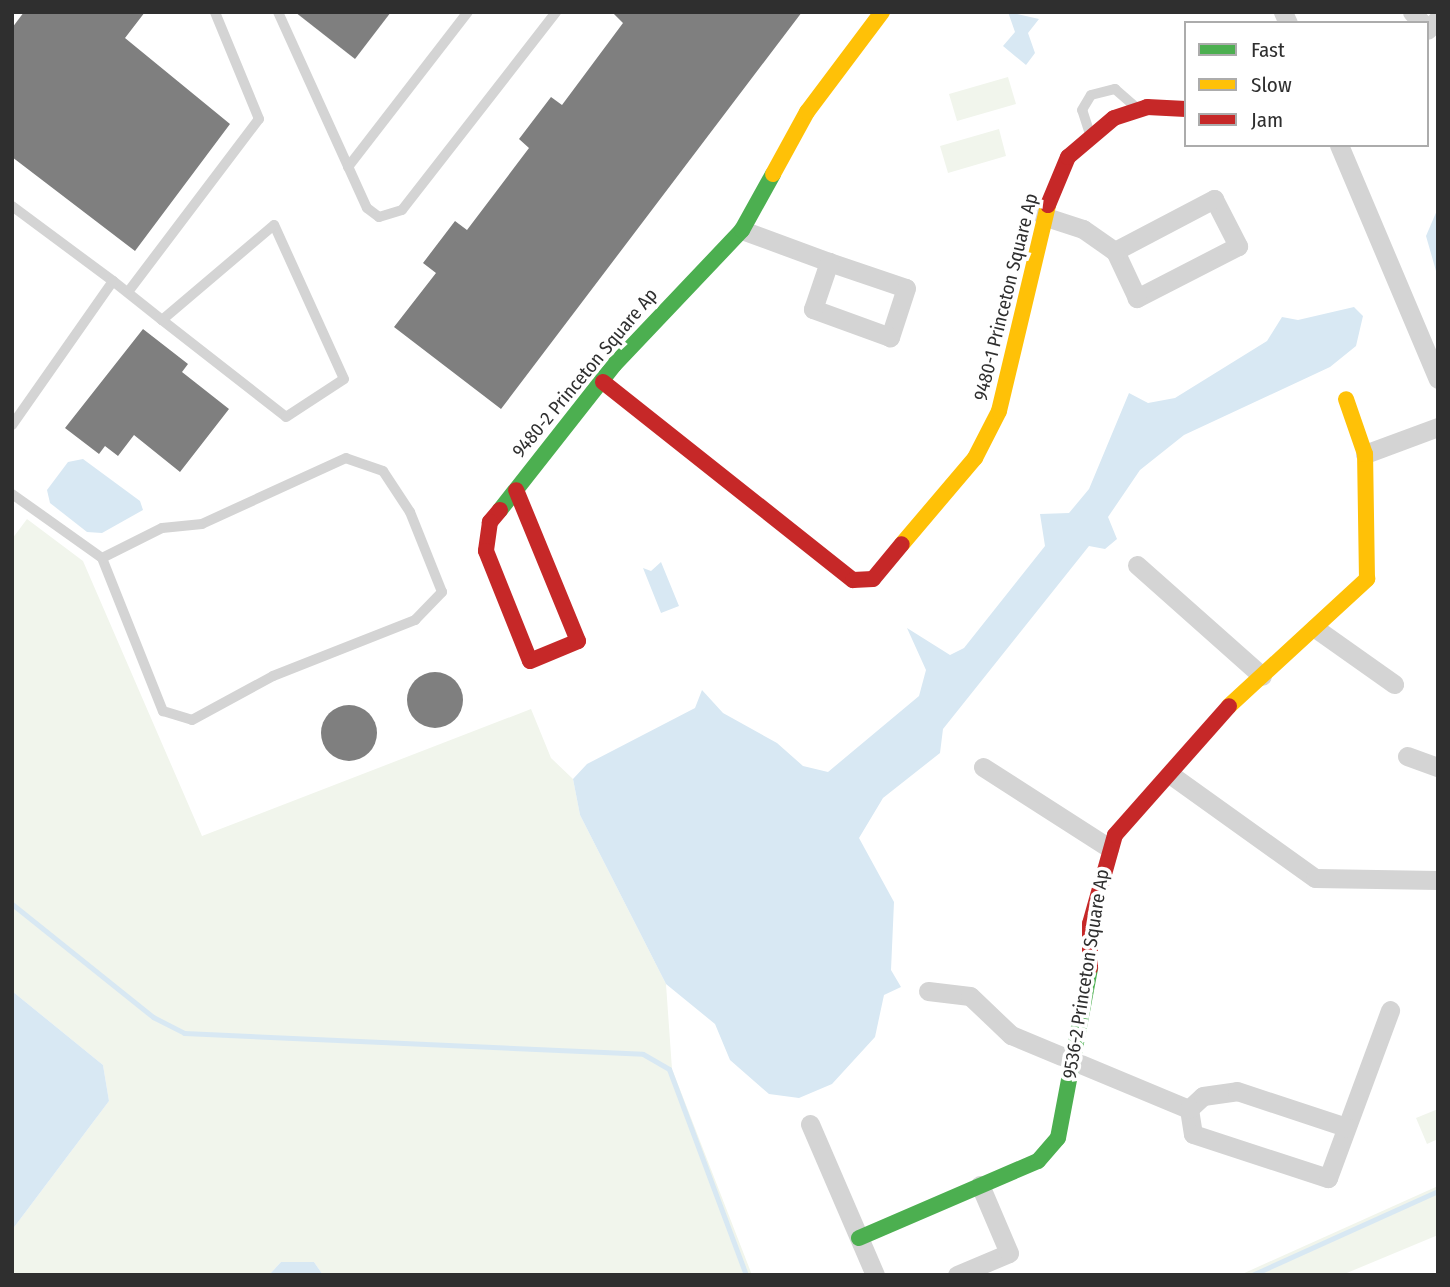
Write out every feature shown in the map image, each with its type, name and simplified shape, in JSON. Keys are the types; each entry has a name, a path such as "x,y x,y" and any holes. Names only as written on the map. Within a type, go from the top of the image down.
{"street":[{"name":"9480-2 Princeton Square Ap","path":"516,490 578,641 530,661 486,551 491,522 516,490 603,382 742,230 807,112 882,12"},
{"name":"9480-1 Princeton Square Ap","path":"603,382 853,580 873,579 975,458 999,411 1044,216 1068,157 1090,134 1138,110 1184,109"},
{"path":"1340,147 1438,379"},
{"path":"1044,216 1083,229 1115,251 1137,298 1238,246 1214,199 1115,251"},
{"path":"742,230 905,288 890,337 813,309 829,262"},
{"name":"9536-2 Princeton Square Ap","path":"859,1238 1046,1156 1058,1139 1090,975 1090,924 1108,848 1171,775 1208,726 1367,579 1365,454 1346,399"},
{"path":"1365,454 1438,427"},
{"path":"1137,565 1262,676"},
{"path":"1315,628 1394,684"},
{"path":"1407,756 1438,767"},
{"path":"983,767 1108,848"},
{"path":"1171,775 1315,878 1438,880"},
{"path":"928,991 970,996 996,1027 1075,1058 1189,1109"},
{"path":"1189,1109 1193,1134 1328,1178 1390,1010"},
{"path":"1189,1109 1203,1096 1237,1091 1346,1127"},
{"path":"810,1124 875,1275"},
{"path":"957,1275 1009,1253 980,1185"}],"lane":[{"path":"128,292 259,119 215,12"},
{"path":"278,12 367,208 379,216 402,210 556,12"},
{"path":"348,167 468,12"},
{"path":"1090,134 1082,110 1102,90 1126,94 1138,110"},
{"path":"12,206 128,292 162,320 286,417 344,379 274,225 162,320"},
{"path":"12,425 113,281"},
{"path":"12,494 102,558 163,711 192,720 273,676 415,620 442,592 410,512 383,471 346,458 202,524 162,527 102,558"}],"shaded area":[{"path":"1008,12 1039,19 1028,33 1035,53 1026,65 1003,46 1015,32"},
{"path":"1008,77 1016,104 957,121 949,94"},
{"path":"999,129 1006,156 948,173 940,146"},
{"path":"1438,208 1438,278 1426,236"},
{"path":"1354,307 1363,316 1356,346 1330,367 1184,435 1140,470 1108,517 1117,539 1105,549 1089,546 943,729 940,753 883,798 859,838 894,902 891,970 901,987 884,995 875,1037 832,1084 799,1098 769,1094 730,1060 715,1024 666,984 580,815 573,779 587,764 695,708 702,690 723,713 777,743 803,766 828,772 919,696 926,670 907,628 950,655 964,648 1045,546 1040,514 1069,513 1089,489 1129,393 1148,403 1175,398 1267,341 1282,317 1298,320"},
{"path":"83,459 140,501 143,510 102,533 87,532 50,503 47,490 68,462"},
{"path":"27,519 83,561 202,836 531,709 551,758 573,779 580,815 666,984 672,1069 752,1275 323,1275 314,1262 281,1262 269,1275 12,1275 12,1230 109,1101 103,1065 12,991 12,539"},
{"path":"661,562 679,606 661,613 643,568 651,571"},
{"path":"12,991 103,1065 109,1101 12,1230"},
{"path":"1438,1109 1438,1139 1427,1144 1416,1118"},
{"path":"1438,1186 1438,1235 1342,1275 1240,1275"},
{"path":"281,1262 314,1262 323,1275 269,1275"}],"building":[{"path":"24,12 145,12 125,38 230,124 135,251 12,157 12,28"},
{"path":"295,12 391,12 355,59"},
{"path":"612,12 802,12 501,409 394,327 436,273 423,263 455,221 467,230 529,148 519,139 551,97 562,105 623,23"},
{"path":"143,329 188,364 182,372 229,409 180,472 134,435 118,456 105,446 99,454 65,428"},
{"path":"435,672 446,674 455,680 461,689 461,711 455,720 446,726 435,728 424,726 415,720 409,711 407,700 409,689 415,680 424,674"},
{"path":"343,705 355,705 365,709 373,717 377,733 373,749 365,757 355,761 343,761 333,757 325,749 321,739 321,727 325,717 333,709"}],"waterway":[{"path":"12,904 153,1017 184,1033 643,1054 669,1069 746,1275"},
{"path":"1252,1275 1438,1191"}],"traffic: fast":[{"path":"500,510 614,365 742,230 773,174"},
{"path":"859,1238 1038,1161 1058,1138 1090,968"}],"traffic: slow":[{"path":"773,174 807,112 882,12"},
{"path":"902,544 975,458 999,411 1048,205"},
{"path":"1229,706 1367,579 1365,454 1346,399"}],"traffic: jam":[{"path":"1048,205 1068,157 1114,118 1147,107 1184,109"},
{"path":"603,382 853,580 873,579 902,544"},
{"path":"500,510 490,522 486,551 530,661 578,641 516,490"},
{"path":"1090,968 1090,924 1115,835 1229,706"}]}
